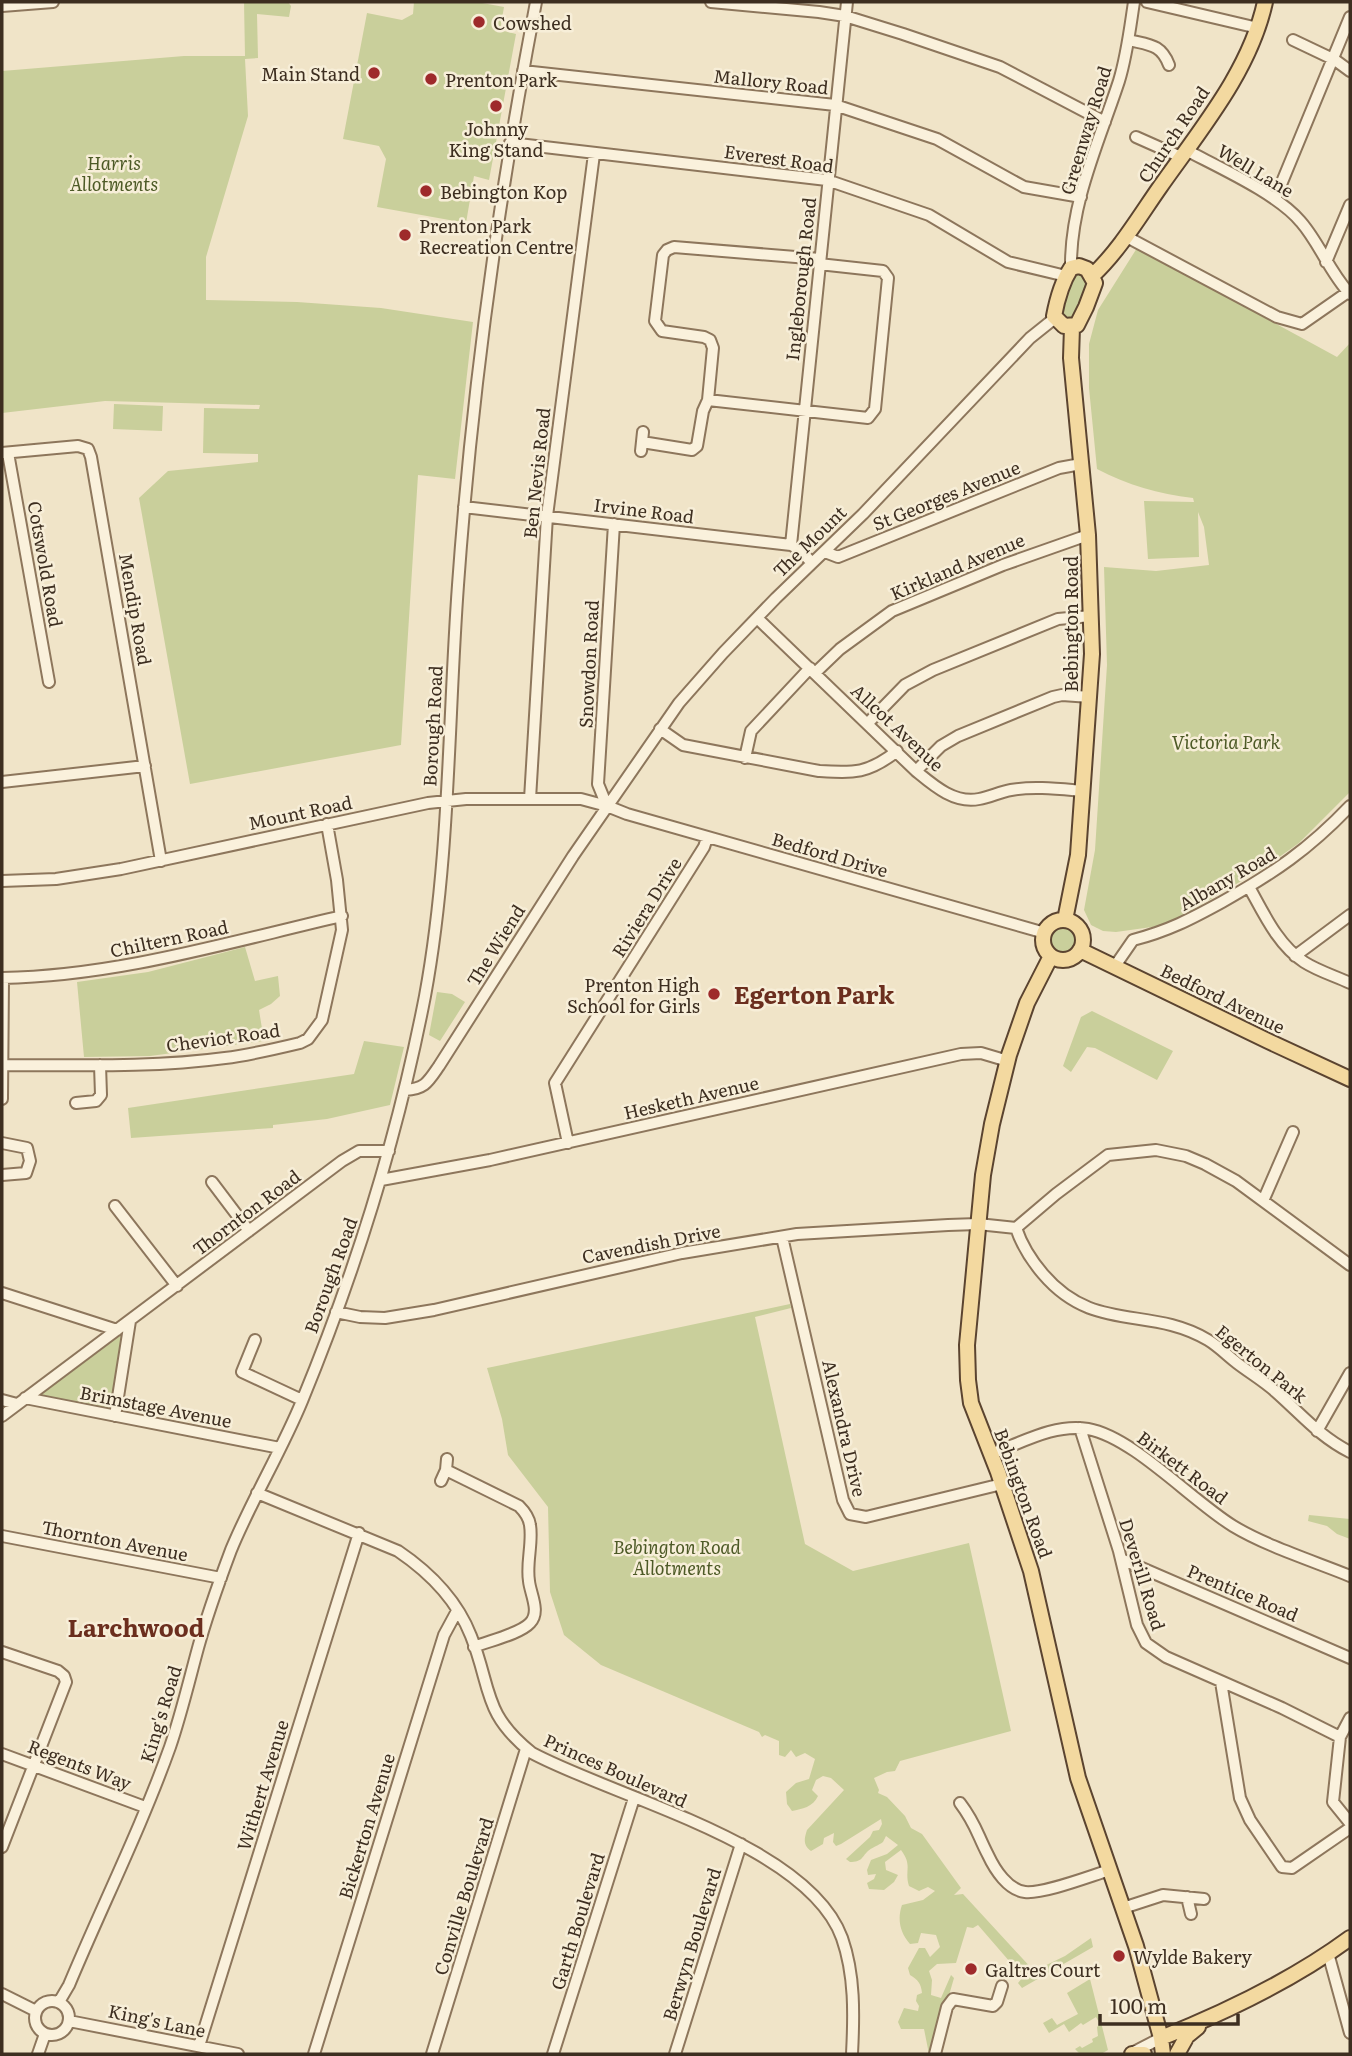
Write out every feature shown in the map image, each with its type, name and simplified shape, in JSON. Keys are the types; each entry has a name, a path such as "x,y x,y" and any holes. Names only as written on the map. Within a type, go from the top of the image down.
{"main road":[{"name":"Church Road","path":"1092,276 1102,267 1184,153 1239,69 1258,28 1265,2"},
{"path":"1079,267 1087,269 1095,283 1077,325 1072,327 1064,326 1055,318 1056,304 1068,272 1079,267"},
{"name":"Bebington Road","path":"1065,920 1078,855 1090,697 1091,616 1088,536 1071,358 1072,327"},
{"path":"1065,920 1076,925 1083,939 1080,950 1066,960 1051,956 1044,944 1045,933 1054,922 1065,920"},
{"name":"Bedford Avenue","path":"1080,950 1350,1079"},
{"name":"Bebington Road","path":"1051,956 1027,1003 1008,1060 985,1162 967,1345 968,1380 971,1403 1003,1484 1031,1571 1078,1778 1123,1908 1163,2054"},
{"path":"1161,2039 1207,2020 1350,1938"},
{"path":"1177,2054 1187,2036 1207,2020"},
{"path":"1131,2054 1144,2054"}],"street":[{"path":"2,6 53,2"},
{"name":"Borough Road","path":"288,1434 336,1312 381,1180 405,1090 433,946 446,801 464,507 484,324 510,143 536,2"},
{"path":"711,2 845,16 1000,67 1105,122"},
{"name":"Ingleborough Road","path":"791,544 847,2"},
{"name":"Greenway Road","path":"1068,272 1081,197 1090,161 1120,78 1134,2"},
{"path":"1146,2 1258,28"},
{"path":"1275,199 1335,60 1350,17"},
{"path":"1129,40 1157,48 1165,53 1170,65"},
{"path":"1293,40 1335,60 1350,71"},
{"name":"Mallory Road","path":"523,71 835,105 937,139 1024,187 1081,197"},
{"name":"Well Lane","path":"1136,138 1184,153 1287,207 1302,223 1349,293"},
{"name":"Everest Road","path":"510,143 827,180 929,215 1008,262 1068,272"},
{"name":"Ben Nevis Road","path":"530,799 547,516 594,154"},
{"path":"1326,261 1350,205"},
{"path":"1125,236 1277,317 1302,324 1349,293"},
{"path":"642,442 692,450 698,442 703,411 708,400 713,348 710,340 662,331 655,321 663,255 667,250 674,247 819,262 883,271 888,278 875,409 868,418 708,400"},
{"name":"The Mount","path":"607,806 660,729 700,678 1030,338 1055,318"},
{"name":"Mendip Road","path":"5,453 78,446 88,449 161,861"},
{"name":"Cotswold Road","path":"5,453 49,681"},
{"name":"St Georges Avenue","path":"825,552 838,556 1059,468 1081,464"},
{"name":"Irvine Road","path":"464,507 791,544"},
{"name":"Snowdon Road","path":"607,806 599,786 614,524"},
{"name":"Kirkland Avenue","path":"745,758 751,731 813,670 892,611 1003,565 1088,536"},
{"path":"791,544 813,563"},
{"path":"868,723 905,685 933,670 1058,619 1091,616"},
{"name":"Allcot Avenue","path":"757,618 938,789 964,800 977,800 1020,789 1083,791"},
{"path":"916,771 941,746 970,731 1053,697 1090,697"},
{"path":"660,729 683,745 819,771 866,770 879,765 897,751"},
{"path":"2,782 145,766"},
{"name":"Mount Road","path":"2,881 85,875 446,801 577,799 607,806"},
{"name":"Bedford Drive","path":"607,806 707,838 1045,933"},
{"name":"The Wiend","path":"405,1090 419,1089 428,1082 607,806"},
{"name":"Albany Road","path":"1115,966 1133,940 1180,925 1288,863 1350,806"},
{"name":"Cheviot Road","path":"3,1065 156,1064 228,1058 308,1039 322,1020 342,930 327,824"},
{"name":"Riviera Drive","path":"568,1143 555,1083 704,847 707,838"},
{"path":"1249,887 1280,941 1295,956 1350,983"},
{"path":"1295,956 1350,915"},
{"name":"Chiltern Road","path":"3,979 61,975 156,961 342,916"},
{"path":"2,1099 3,979"},
{"name":"Hesketh Avenue","path":"381,1180 568,1143 961,1054 981,1053 1008,1060"},
{"path":"76,1103 96,1101 101,1095 100,1065"},
{"path":"1264,1201 1293,1132"},
{"path":"2,1143 27,1148 30,1161 26,1173 2,1175"},
{"path":"978,1224 1016,1228 1108,1155 1157,1150 1186,1156 1236,1181 1350,1265"},
{"name":"Thornton Road","path":"2,1416 359,1151 389,1151"},
{"path":"212,1182 249,1231"},
{"path":"115,1206 177,1286"},
{"name":"Cavendish Drive","path":"336,1312 385,1318 434,1310 642,1261 782,1237 881,1227 978,1224"},
{"name":"Egerton Park","path":"1016,1228 1030,1259 1053,1286 1069,1299 1087,1309 1167,1323 1209,1340 1275,1392 1329,1441 1350,1452"},
{"name":"Alexandra Drive","path":"782,1237 843,1500 850,1514 866,1517 1003,1484"},
{"path":"2,1293 117,1330"},
{"path":"115,1416 130,1321"},
{"path":"255,1340 242,1372 302,1400"},
{"path":"1317,1431 1349,1379"},
{"name":"Brimstage Avenue","path":"2,1400 115,1416 280,1448"},
{"name":"Birkett Road","path":"991,1454 1049,1432 1080,1428 1103,1432 1120,1441 1236,1528 1350,1576"},
{"name":"Deverill Road","path":"1080,1428 1121,1559 1137,1625 1146,1643 1166,1657 1340,1737"},
{"name":"King's Road","path":"59,2002 69,1985 171,1744 200,1640 221,1578 257,1493 288,1434"},
{"path":"440,1481 446,1464 519,1506 525,1512 530,1525 529,1581 534,1602 533,1619 529,1625 474,1647"},
{"name":"Princes Boulevard","path":"257,1493 398,1551 436,1581 471,1636 493,1710 516,1741 526,1749 551,1763 741,1844 772,1861 804,1885 828,1912 841,1937 850,1971 854,2016 852,2054"},
{"name":"Withert Avenue","path":"199,2046 359,1533"},
{"name":"Thornton Avenue","path":"2,1536 221,1578"},
{"name":"Prentice Road","path":"1121,1559 1350,1658"},
{"name":"Bickerton Avenue","path":"314,2054 444,1635 457,1611"},
{"path":"2,1652 58,1671 64,1675 66,1682 2,1847"},
{"path":"1221,1682 1240,1798 1274,1859 1282,1867 1292,1868 1350,1826 1333,1802 1340,1737 1350,1718"},
{"name":"Conville Boulevard","path":"432,2054 526,1749"},
{"name":"Regents Way","path":"2,1754 145,1807"},
{"name":"Garth Boulevard","path":"554,2054 634,1798"},
{"path":"960,1803 974,1821 995,1868 1004,1880 1021,1891 1040,1890 1110,1870"},
{"path":"957,1821 968,1813"},
{"name":"Berwyn Boulevard","path":"675,2054 741,1844"},
{"path":"1123,1908 1163,1895 1204,1899"},
{"path":"1187,1897 1191,1914"},
{"path":"1328,1953 1350,2033"},
{"path":"935,2054 947,2007 953,1999 993,2006 1002,1986"},
{"path":"2,1994 36,2011"},
{"path":"48,2001 59,2002 67,2008 69,2021 60,2033 45,2034 36,2025 36,2011 48,2001"},
{"name":"King's Lane","path":"69,2021 238,2054"},
{"path":"38,2054 45,2034"},
{"path":"1131,2054 1161,2039"}],"green space":[{"name":"Harris Allotments","path":"244,2 288,2 291,6 289,17 257,14 258,58 245,59 248,116 206,257 206,300 297,302 381,308 473,322 455,479 418,475 401,745 190,784 139,498 168,471 258,462 258,454 203,453 204,408 259,409 260,405 105,401 2,413 2,71 184,56 245,56"},
{"name":"Prenton Park","path":"414,2 477,2 504,7 500,30 516,34 489,180 474,176 466,223 377,207 386,159 379,146 343,139 367,13 402,20 413,14"},
{"name":"Victoria Park","path":"1137,248 1337,357 1350,343 1350,792 1299,843 1265,867 1177,919 1159,926 1116,932 1103,931 1091,925 1084,910 1095,850 1107,665 1104,567 1156,571 1209,565 1204,527 1198,512 1199,557 1148,559 1144,501 1194,502 1193,498 1144,488 1097,469 1089,388 1089,344 1098,310"},
{"path":"1076,274 1082,274 1089,282 1076,319 1060,319 1070,279"},
{"path":"114,404 163,406 162,431 113,429"},
{"path":"1063,925 1073,929 1077,939 1073,949 1063,953 1053,949 1049,939 1053,929"},
{"path":"245,947 255,981 278,976 280,996 259,1010 264,1041 150,1056 84,1057 77,982 148,972"},
{"path":"437,992 452,994 465,1002 440,1041 429,1035"},
{"path":"1092,1011 1173,1051 1157,1080 1095,1048 1087,1047 1071,1072 1063,1066 1081,1017"},
{"path":"364,1041 404,1047 390,1105 327,1119 273,1125 273,1128 131,1138 128,1108 354,1074"},
{"name":"Bebington Road Allotments","path":"790,1304 791,1308 755,1317 805,1544 853,1571 969,1543 1011,1731 900,1761 895,1771 874,1778 878,1793 887,1797 905,1816 911,1828 922,1834 961,1888 954,1895 963,1894 1034,1971 1065,1956 1091,1938 1093,1947 1022,1988 1018,1983 1023,1977 978,1925 967,1927 956,1963 937,1964 929,1971 932,1980 931,1995 941,1998 951,1975 954,1978 932,2054 929,2054 924,2029 901,2029 898,2022 904,2008 918,2011 917,1995 922,1993 922,1990 908,1968 919,1948 925,1948 930,1957 940,1947 936,1935 921,1933 918,1943 910,1944 902,1931 902,1905 923,1900 935,1891 928,1887 919,1891 909,1886 907,1860 901,1850 885,1862 886,1870 898,1875 894,1882 884,1890 869,1889 867,1883 874,1879 876,1874 868,1875 871,1860 887,1854 898,1845 886,1836 883,1842 859,1860 850,1862 846,1859 873,1831 879,1830 881,1819 841,1844 836,1846 833,1842 834,1833 824,1838 823,1844 811,1851 808,1849 805,1842 807,1830 844,1790 831,1778 823,1776 816,1780 812,1790 818,1796 813,1803 792,1811 787,1804 786,1792 796,1783 809,1779 815,1759 805,1753 796,1757 791,1750 785,1757 779,1755 779,1741 765,1735 762,1737 759,1732 601,1665 564,1635 550,1592 548,1507 508,1455 502,1419 487,1368"},
{"path":"121,1335 124,1336 111,1412 42,1398 42,1393"},
{"path":"1309,1515 1350,1519 1350,1539 1327,1526 1308,1521"},
{"path":"1090,1979 1108,2050 1101,2054 1080,2054 1075,2049 1093,2042 1092,2039 1098,2036 1097,2027 1100,2024 1096,2017 1069,2032 1064,2024 1049,2033 1043,2023 1052,2018 1057,2025 1078,2014 1067,1993"}],"place":[{"name":"Cowshed","path":"479,22"},
{"name":"Main Stand","path":"374,73"},
{"name":"Prenton Park","path":"431,79"},
{"name":"Johnny King Stand","path":"496,106"},
{"name":"Bebington Kop","path":"426,191"},
{"name":"Prenton Park Recreation Centre","path":"405,235"},
{"name":"Prenton High School for Girls","path":"714,994"},
{"name":"Wylde Bakery","path":"1119,1956"},
{"name":"Galtres Court","path":"971,1969"}],"district":[{"name":"Egerton Park","path":"814,993"},
{"name":"Larchwood","path":"136,1626"}]}
